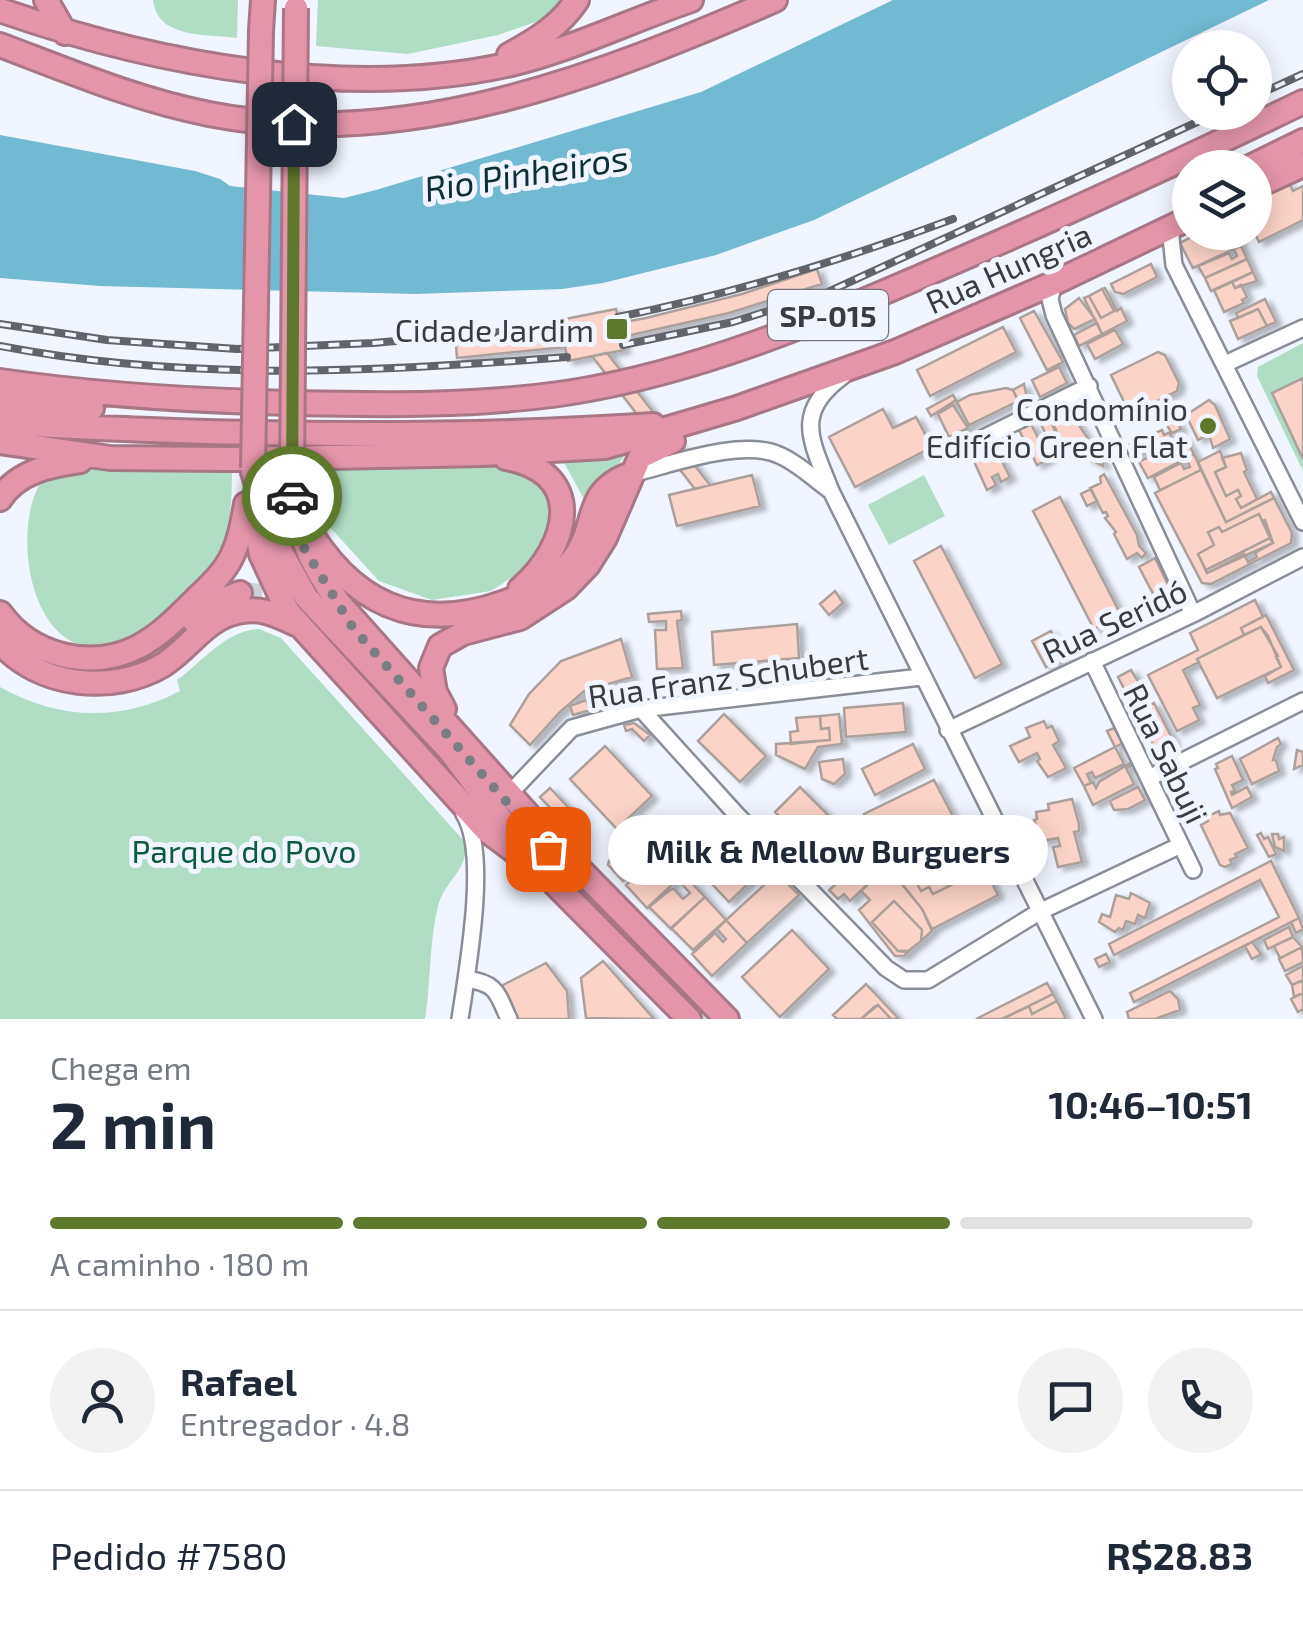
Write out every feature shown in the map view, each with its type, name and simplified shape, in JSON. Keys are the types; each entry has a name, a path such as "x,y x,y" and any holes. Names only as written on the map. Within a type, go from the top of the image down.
{"highway":[{"path":"46,0 64,33"},
{"path":"263,0 253,470 261,554 279,597 408,724 496,826 693,1014"},
{"path":"484,68 547,33 577,0"},
{"path":"0,10 64,33 222,65 337,80 377,80 484,68 548,52 692,0"},
{"path":"0,45 147,99 268,122 323,123 446,112 508,98 588,74 775,0"},
{"path":"296,4 292,500 304,548 339,603 548,837 727,1019"},
{"name":"SP-015","path":"0,381 85,394 184,399 442,403 567,392 630,380 782,333 877,296 1037,227 1303,102"},
{"path":"1272,156 1303,141"},
{"path":"1272,179 1303,165"},
{"name":"Rua Hungria","path":"737,408 946,332 1172,227"},
{"path":"0,400 147,410 184,399"},
{"path":"0,498 16,481 36,470 110,458 483,454 605,447 737,408"},
{"path":"451,726 432,680 434,653 447,640 463,633 520,618 566,588 588,565 605,538 640,457 737,408"},
{"path":"0,422 230,433 439,435 676,424"},
{"path":"0,442 110,458"},
{"path":"483,454 517,460 546,474 556,486 563,512 562,528 546,562 506,602"},
{"path":"0,613 23,638 39,649 59,655 102,658 136,648 178,617 226,566 240,536 253,470"},
{"path":"253,470 274,539 300,587 450,750 533,862"},
{"path":"292,500 335,565 386,604 408,613 446,616 506,602 558,576 575,557 602,489 631,474"},
{"path":"2,645 53,668 116,669 163,648 216,603 240,593"},
{"path":"339,603 353,628 693,1014"},
{"path":"2,645 45,674 66,680 108,682 128,680 165,664 209,625 231,614 265,610 302,620 448,790 494,837 533,862"}],"street":[{"path":"1137,244 1174,265 1303,522"},
{"path":"1174,265 1176,250"},
{"path":"1054,283 1051,307 1193,614"},
{"path":"1225,364 1303,328"},
{"path":"858,364 826,389 811,414 810,435 831,491 921,677 1094,1019"},
{"path":"961,449 1089,386"},
{"path":"631,474 716,454 758,449 777,454 831,491"},
{"name":"Rua Seridó","path":"948,730 1193,614 1303,557"},
{"name":"Rua Sabuji","path":"1092,660 1192,870"},
{"name":"Rua Franz Schubert","path":"511,792 572,728 641,710 921,677"},
{"path":"1150,777 1303,701"},
{"path":"641,710 886,968 904,980 928,980 1040,912 1182,845"},
{"path":"448,790 469,822 475,849 460,1019"},
{"path":"466,980 485,982 496,990 509,1019"}],"green space":[{"path":"153,0 238,0 237,38 198,35 173,28 157,13"},
{"path":"318,0 570,0 547,18 498,35 408,54 316,46"},
{"path":"1303,343 1303,471 1257,376 1258,367"},
{"path":"634,445 586,503 561,457"},
{"path":"232,463 230,510 222,545 190,591 126,640 90,647 62,635 42,609 31,575 27,538 32,503 45,476 78,465"},
{"path":"509,465 541,481 554,514 532,564 491,591 432,600 379,581 328,525 310,484 309,467"},
{"path":"924,475 945,516 889,545 868,505"},
{"name":"Parque do Povo","path":"259,629 281,638 465,842 464,860 438,906 425,1019 0,1019 0,687 44,706 67,711 90,713 135,708 180,691 177,680 215,648 236,635"}],"water":[{"name":"Rio Pinheiros","path":"893,0 1269,0 1207,30 1172,30 1172,47 814,220 716,255 603,283 562,289 416,294 100,286 0,278 0,135 195,171 230,186 344,198 701,92"}],"building":[{"path":"1289,183 1293,191 1303,186 1303,220 1272,236 1272,186"},
{"path":"1184,250 1232,250 1193,268"},
{"path":"1234,250 1243,250 1247,259 1205,278 1198,266 1229,253 1232,259 1237,256"},
{"path":"1247,259 1253,272 1211,291 1205,278"},
{"path":"1151,264 1157,277 1123,294 1115,292 1111,284"},
{"path":"817,269 822,284 729,313 622,337 624,350 568,361 565,347 457,358 456,345 562,333 560,320 616,309 619,323 646,318 742,294"},
{"path":"1253,272 1257,281 1235,288 1232,282"},
{"path":"1232,282 1235,288 1241,285 1247,297 1242,300 1244,303 1224,312 1214,290"},
{"path":"1102,289 1127,321 1102,334 1084,298 1089,296 1101,318 1114,311"},
{"path":"1102,289 1114,311 1101,318 1089,296"},
{"path":"1079,298 1095,319 1074,329 1068,323 1065,309"},
{"path":"1265,299 1276,322 1267,326 1258,309 1238,318 1236,313"},
{"path":"1258,309 1267,326 1238,339 1230,321"},
{"path":"1034,311 1063,362 1047,370 1020,318"},
{"path":"1097,323 1102,334 1079,346 1074,335"},
{"path":"1003,327 1016,352 930,396 917,370"},
{"path":"1115,330 1123,344 1095,359 1087,344"},
{"path":"1158,352 1165,355 1179,383 1177,391 1130,414 1111,375"},
{"path":"607,353 710,485 695,489 592,356"},
{"path":"1059,367 1067,383 1040,397 1032,380"},
{"path":"1303,378 1303,459 1272,393"},
{"path":"1024,384 1027,398 1019,402 1013,390"},
{"path":"1013,390 1018,401 969,425 957,402 970,395"},
{"path":"953,395 956,400 931,416 927,409"},
{"name":"Condomínio Edifício Green Flat","path":"1209,400 1230,439 1213,448 1209,434 1198,440 1186,415"},
{"path":"953,405 968,428 949,437 938,414"},
{"path":"883,409 893,428 916,417 932,447 855,487 829,437"},
{"path":"1075,412 1079,419 1076,421 1091,443 1069,454 1062,442 1052,442 1059,437 1053,423"},
{"path":"1049,415 1057,437 1049,441 1039,420"},
{"path":"1176,420 1181,429 1170,434 1175,443 1148,457 1145,450 1136,455 1130,444 1162,430 1164,435 1171,432 1167,425"},
{"path":"1031,424 1049,459 1037,465 1019,430"},
{"path":"1185,438 1194,454 1148,478 1139,462"},
{"path":"992,451 995,456 998,454 1010,477 1001,482 998,474 992,477 996,485 987,490 972,457"},
{"path":"1097,451 1103,463 1103,466 1085,457"},
{"path":"1220,451 1226,467 1215,472 1226,496 1238,490 1241,496 1236,499 1241,508 1271,492 1274,498 1226,522 1198,462"},
{"path":"1241,453 1247,470 1244,472 1257,499 1241,508 1236,499 1241,496 1238,490 1226,496 1215,472 1226,467 1222,458"},
{"path":"1194,454 1201,470 1160,490 1154,477 1181,463 1184,469 1190,467 1186,458"},
{"path":"1201,470 1226,522 1274,498 1292,533 1291,543 1211,584 1202,583 1155,493","holes":["1259,514 1265,520 1273,543 1248,562 1244,554 1207,573 1198,554 1214,545 1208,532 1219,527 1222,532"]},
{"path":"1104,474 1146,553 1142,558 1137,553 1127,559 1116,532 1105,518 1106,512 1103,513 1090,488 1101,483"},
{"path":"752,475 760,506 677,526 669,495"},
{"path":"1091,489 1097,501 1087,506 1081,494"},
{"path":"1060,497 1121,615 1094,629 1033,511"},
{"path":"1259,514 1270,538 1206,570 1198,554 1214,545 1208,532 1219,527 1222,532"},
{"path":"1270,538 1273,543 1207,573 1206,570"},
{"path":"941,546 1002,664 975,678 914,561"},
{"path":"1155,558 1175,599 1160,607 1139,567"},
{"path":"835,591 843,603 829,615 820,604"},
{"path":"1255,600 1263,617 1241,628 1244,635 1183,670 1200,705 1193,708 1199,720 1177,731 1148,675 1198,650 1190,633"},
{"path":"681,611 682,620 677,621 683,668 657,669 655,630 666,630 666,621 649,622 648,614"},
{"path":"1266,615 1294,670 1268,683 1265,676 1281,667 1268,636 1261,627 1244,635 1241,628"},
{"path":"797,624 799,658 714,665 712,632"},
{"path":"1261,627 1281,667 1217,698 1197,659"},
{"path":"1051,631 1064,657 1046,667 1032,641"},
{"path":"621,639 632,677 584,691 530,745 510,725 529,694 561,661"},
{"path":"1131,670 1144,691 1133,696 1136,702 1132,704 1118,677"},
{"path":"586,700 590,710 573,715 570,706"},
{"path":"903,703 906,732 846,737 844,708"},
{"path":"1154,703 1174,742 1157,752 1146,731 1145,725 1151,720 1141,710"},
{"path":"724,714 766,756 740,782 698,741"},
{"path":"839,714 842,744 818,747 805,769 776,755 776,744 830,740 829,728 821,729 820,716"},
{"path":"820,716 821,729 829,728 830,740 791,744 790,732 798,731 796,718"},
{"path":"1044,721 1047,728 1052,726 1059,741 1053,745 1066,768 1048,777 1037,761 1037,753 1019,762 1010,746 1030,737 1026,728"},
{"path":"634,723 650,735 644,741 632,729 626,731 624,725"},
{"path":"1114,728 1123,743 1115,747 1107,731"},
{"path":"1278,738 1281,744 1273,760 1279,771 1252,784 1240,759"},
{"path":"913,744 925,769 875,795 862,769"},
{"path":"605,746 652,796 617,829 570,779"},
{"path":"1115,747 1124,764 1095,778 1092,772 1087,774 1091,783 1084,786 1074,768"},
{"path":"1297,750 1303,752 1303,765 1294,769"},
{"path":"1232,756 1243,780 1232,785 1232,795 1247,787 1252,797 1232,808 1215,769 1216,764"},
{"path":"843,759 845,774 834,784 822,779 819,762"},
{"path":"1132,762 1126,768 1134,784 1093,805 1084,786 1093,782 1096,788 1099,782"},
{"path":"934,780 957,824 883,860 869,840 876,833 864,814"},
{"path":"800,787 849,836 824,861 775,812"},
{"path":"1138,787 1145,800 1128,809 1114,810 1110,801"},
{"path":"550,788 581,821 571,830 540,797"},
{"path":"1072,799 1079,824 1079,831 1074,832 1082,862 1058,867 1053,847 1060,846 1058,838 1042,841 1034,820 1036,812 1049,810 1048,804"},
{"path":"1219,811 1220,815 1230,813 1248,848 1235,854 1237,857 1230,860 1232,864 1225,867 1220,865 1201,825 1208,821 1206,817"},
{"path":"696,825 709,828 755,877 729,902 682,852 681,840"},
{"path":"641,829 662,852 652,861 640,848 636,852 645,861 634,871 638,875 623,881 608,865 609,861 634,842 631,839"},
{"path":"1261,833 1264,839 1268,837 1276,854 1269,857 1257,835"},
{"path":"1272,834 1278,834 1279,839 1284,837 1284,851 1275,847"},
{"path":"945,838 949,846 916,862 920,870 912,874 921,891 929,887 933,894 965,878 963,874 977,867 965,843 970,840 998,895 932,929 922,909 883,860 911,846 914,853"},
{"path":"965,843 977,867 963,874 965,878 933,894 929,887 921,891 912,874 920,870 916,862"},
{"path":"865,844 887,866 850,901 844,894 838,899 829,890 835,885 829,878"},
{"path":"662,852 683,874 678,880 663,865 675,882 647,908 626,885"},
{"path":"1271,861 1299,918 1134,1002 1130,993 1279,917 1260,880 1114,955 1109,944"},
{"path":"887,866 922,909 932,931 921,941 922,930 894,901 872,922 898,951 909,951 904,956 895,956 859,910 870,900 861,891"},
{"path":"777,873 799,895 747,943 726,920"},
{"path":"683,874 705,897 671,929 649,907 670,890 674,889 683,899 690,893 678,880"},
{"path":"1131,893 1150,903 1145,918 1138,915 1135,924 1126,921 1123,930 1115,932 1099,922 1102,914 1110,917 1116,895 1129,899"},
{"path":"705,897 726,920 693,950 671,928"},
{"path":"894,901 922,930 921,941 907,952 898,951 872,922"},
{"path":"1299,918 1303,929 1296,933 1291,922"},
{"path":"726,920 747,943 712,976 692,954 715,933 723,942 726,939 717,929"},
{"path":"1289,927 1293,937 1268,949 1264,940"},
{"path":"792,930 829,969 780,1017 742,977"},
{"path":"1293,937 1302,947 1280,958 1274,946"},
{"path":"1252,942 1261,954 1252,959 1245,946"},
{"path":"1302,947 1303,962 1285,971 1279,959"},
{"path":"1106,954 1110,962 1099,967 1095,959"},
{"path":"603,961 654,1019 586,1018 581,978"},
{"path":"546,963 567,991 569,1019 514,1019 499,987"},
{"path":"1303,966 1303,980 1292,985 1286,975"},
{"path":"1303,980 1303,993 1294,997 1292,985"},
{"path":"1047,983 1053,994 1002,1019 976,1019"},
{"path":"866,984 899,1019 891,1019 878,1005 861,1019 837,1019 833,1015"},
{"path":"1170,991 1178,999 1180,1010 1155,1019 1129,1019 1127,1012"},
{"path":"1303,993 1303,1009 1298,1012 1291,999"},
{"path":"1053,994 1057,1001 1032,1014 1029,1006"},
{"path":"1057,1001 1066,1019 1002,1019 1029,1006 1032,1014"},
{"path":"878,1005 891,1019 861,1019 874,1007"}],"tunnel":[{"path":"240,593 276,596 306,615"},
{"path":"697,1009 707,1019"}],"railway":[{"path":"1272,88 1303,74"},
{"path":"623,345 733,322 828,292 1180,130"},
{"path":"618,317 787,275 953,219"},
{"path":"0,324 107,340 237,349 373,343 561,327"},
{"path":"0,346 141,365 283,371 567,357"}],"way so far":[{"path":"292,496 304,548 353,628 548,849"}],"place":[{"name":"Cidade Jardim","path":"617,329"},
{"name":"Condomínio Edifício Green Flat","path":"1208,426"},
{"name":"Milk & Mellow Burguers","path":"548,849"}],"route":[{"path":"292,496 294,124"}]}
